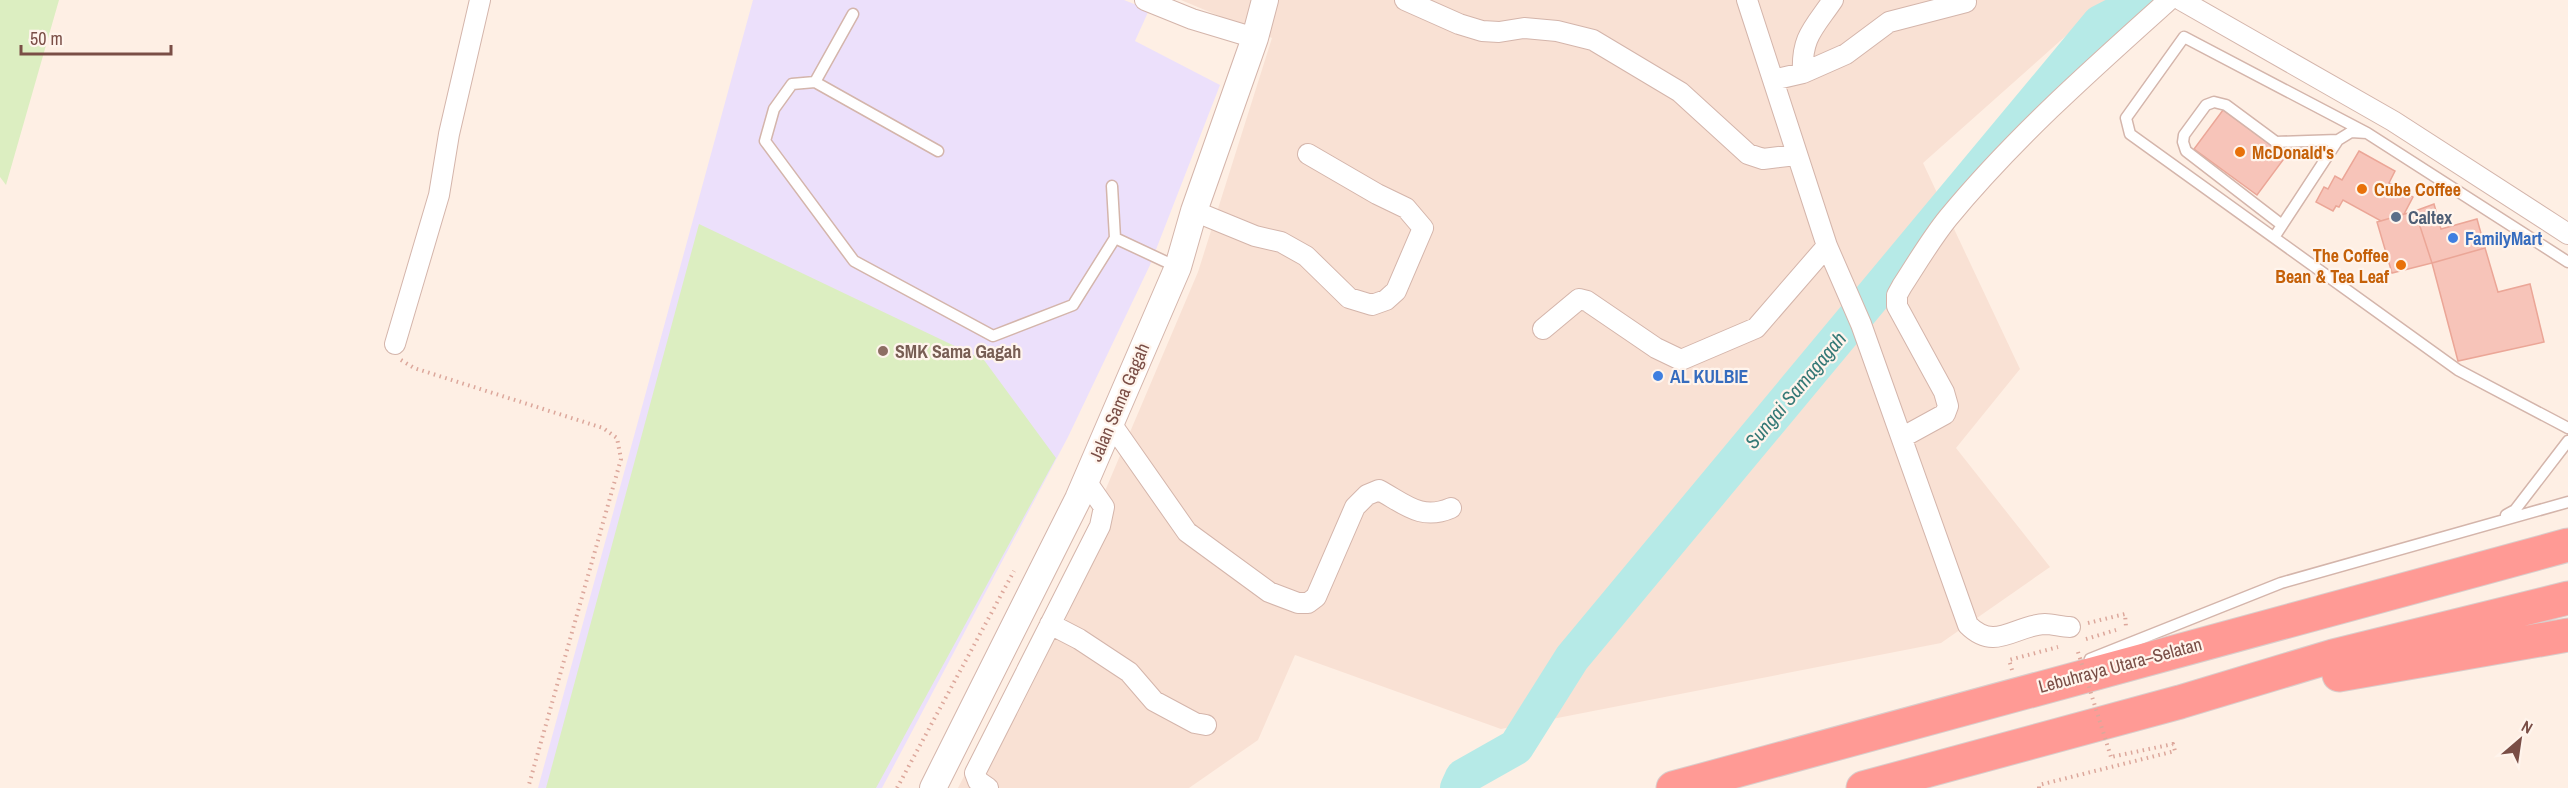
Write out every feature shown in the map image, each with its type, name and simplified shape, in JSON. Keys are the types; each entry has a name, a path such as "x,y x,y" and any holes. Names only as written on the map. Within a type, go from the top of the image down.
{"highway":[{"name":"Lebuhraya Utara–Selatan","path":"1673,788 2011,683 2568,545"},
{"path":"1863,788 2180,702 2333,656 2568,598"},
{"path":"2180,702 2568,636"}],"street":[{"path":"395,344 439,195 449,134 480,0"},
{"path":"1145,0 1192,19 1255,38"},
{"name":"Jalan Sama Gagah","path":"933,788 1086,481 1178,267 1194,211 1255,38 1265,0"},
{"path":"1405,0 1459,24 1482,31 1499,32 1524,28 1557,31 1593,40 1680,92 1748,154 1763,159 1796,155"},
{"path":"1747,0 1827,246 1861,324 1968,625 1978,635 1994,638 2044,624 2070,627"},
{"path":"1803,73 1802,53 1807,37 1833,0"},
{"path":"1903,437 1945,414 1948,406 1944,392 1897,306 1897,295 1902,286 1947,219 2029,130 2074,85 2169,0"},
{"path":"2181,0 2393,121 2568,234"},
{"path":"1773,81 1803,73 1846,54 1888,22 1966,2"},
{"path":"1194,211 1255,236 1281,242 1306,256 1348,298 1372,305 1386,300 1396,291 1424,228 1406,208 1308,154"},
{"path":"1543,329 1579,299 1587,301 1656,348 1682,360 1756,328 1827,246"},
{"path":"1110,422 1188,532 1269,592 1298,603 1308,603 1316,597 1355,507 1366,495 1379,490 1417,511 1437,514 1451,508"},
{"path":"988,788 978,781 975,773 1100,526 1104,507 1086,481"},
{"path":"1050,624 1079,639 1129,672 1154,701 1195,723 1206,725"}],"lane":[{"path":"814,82 854,14"},
{"path":"2568,262 2367,134 2184,37 2126,118 2130,134 2275,236 2458,370 2568,428"},
{"path":"938,151 814,82 792,84 774,109 765,141 854,261 993,336 1073,305 1115,238 1112,186"},
{"path":"2282,225 2186,151 2182,142 2184,135 2206,105 2214,102 2226,105 2276,142 2338,140"},
{"path":"2275,236 2338,140 2351,132 2367,134"},
{"path":"1115,238 1178,267"},
{"path":"2492,522 2515,510 2568,441"},
{"path":"2079,657 2281,583 2568,502"},
{"path":"2011,683 2059,671"}],"path":[{"path":"395,344 400,360 414,368 603,428 617,438 621,459 528,788"},
{"path":"897,788 1017,567"},
{"path":"2070,627 2125,614 2128,627"},
{"path":"2039,788 2039,785 2175,751 2173,744 2111,758 2079,657"},
{"path":"2009,660 2011,683"}],"shaded area":[{"name":"SMK Sama Gagah","path":"753,0 1124,0 1149,10 1135,41 1220,85 1150,265 1068,437 882,788 538,788"},
{"path":"1181,0 2106,0 1923,163 2020,369 1956,448 2050,567 1941,643 1501,729 1295,655 1258,740 1189,788 958,788 1088,531 1198,272 1272,38"}],"green space":[{"path":"0,0 59,0 6,185 0,177"},
{"path":"699,224 984,360 1056,458 876,788 546,788"}],"building":[{"name":"McDonald's","path":"2223,110 2286,156 2257,195 2194,149"},
{"path":"2359,151 2395,171 2389,183 2413,197 2404,214 2381,221 2343,200 2333,211 2316,202 2324,187 2328,189 2335,176 2342,180"},
{"name":"FamilyMart","path":"2434,204 2441,229 2477,219 2485,248 2432,263 2415,211"},
{"path":"2415,211 2432,263 2392,273 2377,222"},
{"path":"2485,248 2498,292 2530,284 2544,342 2458,361 2432,263"}],"waterway":[{"name":"Sungai Samagagah","path":"1458,788 1463,777 1516,747 1572,658 2100,23 2145,0"}],"place":[{"name":"McDonald's","path":"2240,152"},
{"name":"Cube Coffee","path":"2362,189"},
{"name":"Caltex","path":"2396,217"},
{"name":"FamilyMart","path":"2453,238"},
{"name":"The Coffee Bean & Tea Leaf","path":"2401,265"},
{"name":"SMK Sama Gagah","path":"883,351"},
{"name":"AL KULBIE","path":"1658,376"}]}
